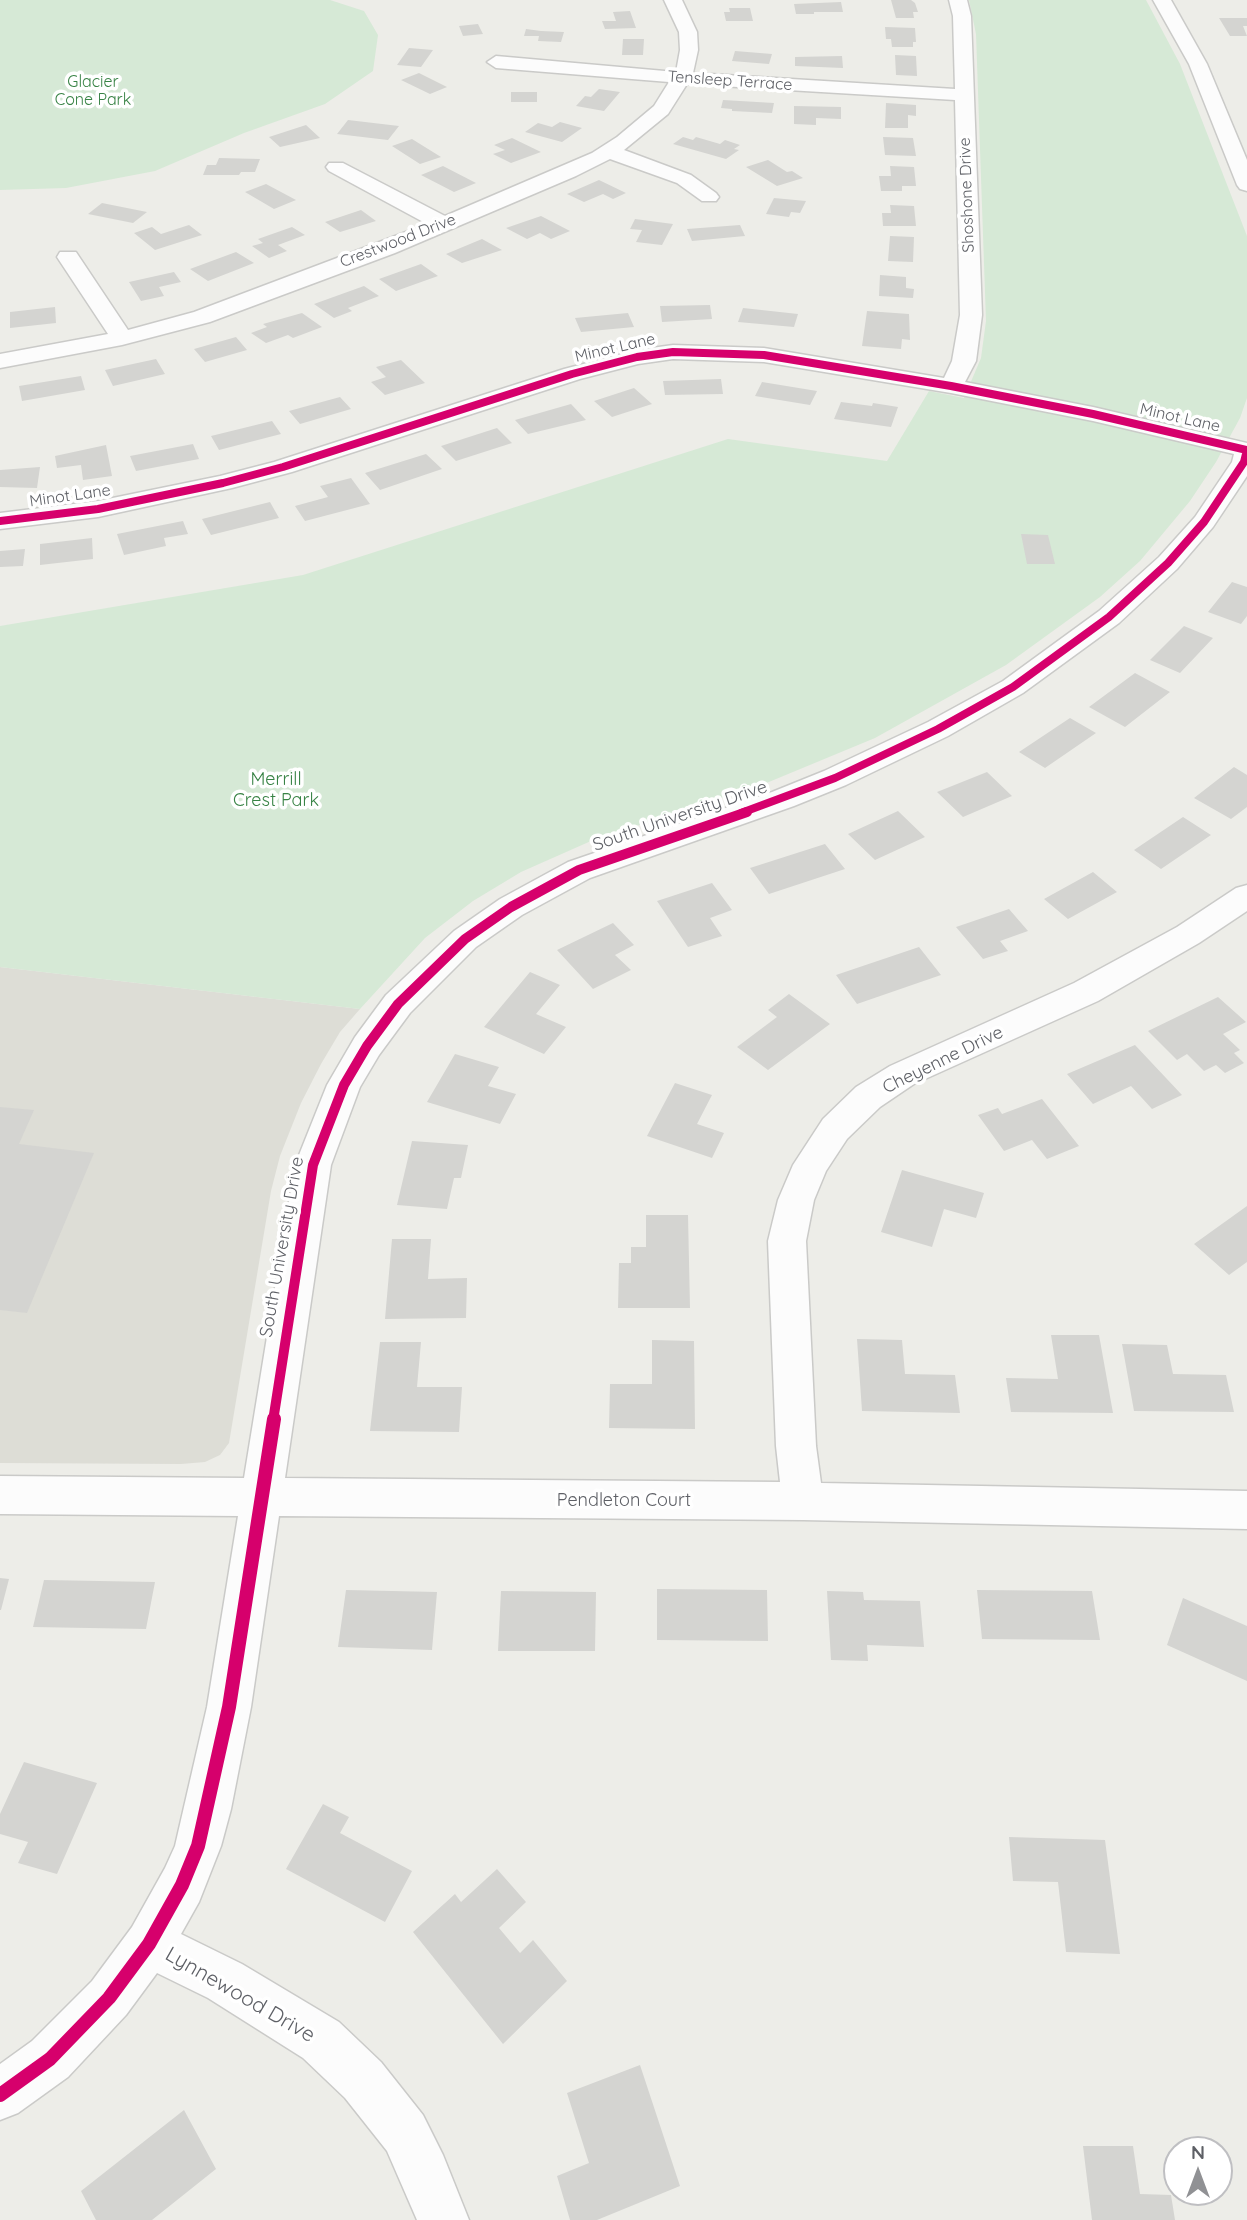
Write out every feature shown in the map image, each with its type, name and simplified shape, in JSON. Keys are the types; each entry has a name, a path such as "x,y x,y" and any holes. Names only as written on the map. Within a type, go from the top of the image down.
{"street":[{"name":"Crestwood Drive","path":"0,361 122,338 225,309 569,172 608,151 642,127 660,110 682,78 690,50 688,32 673,0"},
{"name":"Shoshone Drive","path":"951,386 964,361 971,315 962,16 958,0"},
{"path":"1162,0 1198,64 1247,185"},
{"name":"Tensleep Terrace","path":"496,62 682,78 964,94"},
{"path":"608,151 684,178 709,197"},
{"path":"336,167 443,224"},
{"path":"68,257 122,338"},
{"name":"Minot Lane","path":"0,521 98,509 223,483 572,374 659,353 706,351 764,355 951,386 1093,414 1247,450"},
{"name":"South University Drive","path":"0,2095 50,2059 109,1998 149,1944 182,1885 198,1846 229,1707 313,1165 344,1085 367,1046 398,1004 465,939 511,907 579,870 783,799 835,778 938,729 1013,687 1100,624 1168,563 1204,522 1244,462 1247,450"},
{"name":"Cheyenne Drive","path":"803,1501 796,1446 787,1241 796,1200 811,1165 835,1129 868,1097 902,1076 1086,992 1188,935 1247,896"},
{"name":"Pendleton Court","path":"0,1495 803,1501 1247,1510"},
{"name":"Lynnewood Drive","path":"149,1944 225,1981 321,2040 363,2080 405,2133 425,2173 443,2220"}],"shaded area":[{"path":"0,967 360,1009 340,1032 321,1064 301,1103 280,1156 271,1191 229,1443 220,1455 205,1462 0,1463"}],"green space":[{"name":"Glacier Cone Park","path":"0,0 330,0 364,11 378,35 373,71 325,104 244,133 155,171 66,188 0,190"},
{"name":"Merrill Crest Park","path":"969,0 1146,0 1180,64 1247,236 1247,398 1240,418 1216,462 1190,501 1140,561 1100,597 1006,665 875,738 764,784 591,841 521,872 473,901 425,938 360,1009 0,967 0,626 303,575 728,439 887,461 929,391 964,398 981,358 986,321 976,34"}],"building":[{"path":"891,0 911,0 918,12 913,12 914,18 896,18"},
{"path":"841,2 843,12 814,14 796,14 794,4"},
{"path":"729,8 750,8 753,21 726,21 724,12 730,12"},
{"path":"630,11 636,28 605,29 602,21 616,21 613,12"},
{"path":"1219,18 1247,18 1247,26 1243,26 1247,36 1230,36"},
{"path":"478,24 483,34 463,36 459,26"},
{"path":"885,27 915,28 916,42 913,42 913,47 892,47 891,39 886,39"},
{"path":"526,29 564,32 561,42 538,41 539,36 524,36"},
{"path":"623,39 644,39 643,55 622,55"},
{"path":"409,48 433,50 421,67 397,65"},
{"path":"735,51 772,54 769,64 732,61"},
{"path":"895,55 916,56 917,76 896,75"},
{"path":"842,56 843,68 795,66 795,57"},
{"path":"419,73 447,87 430,94 401,80"},
{"path":"599,89 620,92 604,111 576,106 585,96 591,97"},
{"path":"511,92 537,92 537,102 511,102"},
{"path":"723,100 774,103 772,113 732,111 721,108"},
{"path":"886,103 916,105 916,116 908,115 908,128 885,128"},
{"path":"794,106 841,107 841,119 816,118 816,125 794,124"},
{"path":"348,120 399,126 388,140 337,134"},
{"path":"560,122 582,128 562,142 525,132 538,123 552,127"},
{"path":"306,125 320,138 280,147 269,137"},
{"path":"683,137 693,140 696,137 720,144 725,140 740,145 734,149 739,150 726,159 673,144"},
{"path":"883,137 913,138 916,156 885,155"},
{"path":"512,138 541,152 511,163 493,154 505,150 494,145"},
{"path":"412,139 441,157 420,164 392,146"},
{"path":"219,158 260,159 255,172 203,175 207,165 216,165"},
{"path":"768,160 803,178 777,186 746,167"},
{"path":"443,166 476,183 454,192 421,175"},
{"path":"890,166 914,167 916,186 902,186 902,191 881,191 879,176 891,176"},
{"path":"599,180 626,193 613,199 603,194 584,202 567,194"},
{"path":"266,184 296,200 274,209 245,192"},
{"path":"774,198 806,201 800,213 791,212 789,217 766,214"},
{"path":"102,203 147,212 133,223 88,214"},
{"path":"890,205 914,206 916,226 883,226 882,213 891,213"},
{"path":"361,210 376,221 340,232 325,222"},
{"path":"541,216 570,231 551,239 540,233 527,239 506,228"},
{"path":"635,219 673,224 662,245 636,242 642,230 630,229"},
{"path":"189,225 202,235 155,250 134,233 152,227 161,234"},
{"path":"740,225 745,236 692,241 687,229"},
{"path":"292,227 305,235 278,245 287,251 269,258 252,246 263,243 258,239"},
{"path":"890,236 914,237 913,262 888,261"},
{"path":"482,239 502,250 462,263 446,254"},
{"path":"236,252 254,263 208,281 190,269"},
{"path":"421,264 438,276 396,291 379,279"},
{"path":"174,272 181,282 159,287 164,296 141,301 129,282"},
{"path":"880,275 906,277 906,288 914,289 913,298 879,296"},
{"path":"364,286 379,296 348,308 352,311 334,318 314,304"},
{"path":"710,305 712,319 662,322 660,306"},
{"path":"55,307 56,323 10,328 10,312"},
{"path":"743,308 798,314 794,327 738,322"},
{"path":"867,311 909,314 910,340 902,339 901,349 862,346"},
{"path":"302,313 322,327 293,338 288,335 266,343 251,333 267,327 263,324"},
{"path":"628,313 634,327 581,332 575,318"},
{"path":"236,337 247,350 205,362 194,349"},
{"path":"156,359 165,374 113,386 105,370"},
{"path":"401,360 425,383 385,395 371,382 386,377 376,367"},
{"path":"81,376 85,390 22,401 19,386"},
{"path":"721,379 723,394 665,395 663,381"},
{"path":"762,382 817,391 810,405 755,396"},
{"path":"634,388 652,404 612,417 594,401"},
{"path":"340,397 351,409 300,424 289,411"},
{"path":"841,402 898,407 891,427 834,419"},
{"path":"571,404 586,420 528,434 515,420"},
{"path":"272,421 281,434 219,450 211,436"},
{"path":"497,428 512,443 456,461 441,446"},
{"path":"193,444 199,459 136,471 130,456"},
{"path":"106,445 112,476 83,480 81,465 57,468 55,456"},
{"path":"426,454 442,469 380,490 365,473"},
{"path":"40,467 37,488 0,487 0,470"},
{"path":"351,478 370,504 305,521 295,506 328,497 320,486"},
{"path":"270,502 279,518 211,535 202,519"},
{"path":"183,521 188,534 164,538 166,546 124,555 117,534"},
{"path":"1021,534 1048,535 1055,564 1027,564"},
{"path":"92,538 93,559 40,565 40,544"},
{"path":"25,549 23,566 0,567 0,551"},
{"path":"1232,582 1247,587 1247,616 1241,624 1208,612"},
{"path":"1184,626 1213,638 1180,673 1150,660"},
{"path":"1135,673 1170,692 1125,727 1089,707"},
{"path":"1070,718 1096,733 1045,768 1019,752"},
{"path":"1234,767 1247,775 1247,807 1231,819 1194,798"},
{"path":"987,772 1012,796 963,817 937,792"},
{"path":"898,811 925,837 875,860 848,834"},
{"path":"1183,817 1211,835 1161,869 1134,850"},
{"path":"825,844 845,869 769,894 750,868"},
{"path":"1093,872 1117,892 1068,919 1044,899"},
{"path":"712,883 732,910 710,918 722,936 688,947 657,901"},
{"path":"1009,909 1028,931 1000,941 1008,951 983,959 956,927"},
{"path":"613,923 634,945 615,955 631,970 593,989 557,950"},
{"path":"919,947 941,975 857,1004 836,975"},
{"path":"530,972 560,985 536,1014 566,1027 544,1054 484,1027"},
{"path":"789,994 830,1024 768,1070 737,1047 777,1017 768,1010"},
{"path":"1218,997 1246,1022 1223,1034 1240,1050 1234,1053 1244,1063 1225,1073 1216,1065 1204,1071 1187,1054 1177,1060 1148,1031"},
{"path":"1135,1045 1182,1095 1152,1109 1131,1086 1093,1104 1067,1074"},
{"path":"455,1054 499,1067 488,1086 516,1094 500,1124 427,1102"},
{"path":"675,1083 712,1095 697,1124 724,1133 712,1158 647,1136"},
{"path":"1042,1099 1079,1146 1047,1159 1032,1140 1004,1151 978,1115 998,1108 1002,1114"},
{"path":"0,1107 34,1110 19,1144 94,1153 27,1313 0,1310"},
{"path":"412,1141 468,1145 461,1178 454,1178 447,1209 397,1205"},
{"path":"902,1170 984,1193 976,1218 944,1209 932,1247 881,1232"},
{"path":"1247,1206 1247,1262 1229,1275 1194,1244"},
{"path":"646,1215 688,1215 690,1308 618,1308 619,1263 631,1263 631,1247 646,1247"},
{"path":"392,1239 431,1239 428,1279 467,1278 466,1318 385,1319"},
{"path":"1051,1335 1099,1335 1113,1413 1011,1412 1006,1378 1058,1379"},
{"path":"857,1339 902,1340 905,1374 955,1375 960,1413 862,1411"},
{"path":"652,1340 694,1341 695,1429 609,1428 610,1384 652,1384"},
{"path":"380,1342 421,1342 417,1387 462,1387 459,1432 370,1431"},
{"path":"1122,1344 1167,1345 1173,1374 1226,1375 1234,1412 1134,1411"},
{"path":"0,1578 9,1579 1,1610 0,1610"},
{"path":"44,1580 155,1582 146,1629 33,1627"},
{"path":"657,1589 767,1590 768,1641 657,1640"},
{"path":"346,1590 437,1592 432,1650 338,1647"},
{"path":"977,1590 1092,1591 1100,1640 982,1639"},
{"path":"501,1591 596,1592 595,1651 498,1651"},
{"path":"827,1591 863,1592 864,1600 920,1601 924,1647 867,1645 868,1661 831,1660"},
{"path":"1183,1598 1247,1626 1247,1681 1167,1645"},
{"path":"24,1762 97,1783 57,1874 18,1863 28,1842 0,1834 0,1814"},
{"path":"323,1804 349,1817 340,1833 412,1871 385,1922 286,1869"},
{"path":"1009,1837 1105,1840 1120,1954 1066,1952 1058,1882 1013,1881"},
{"path":"497,1869 526,1902 499,1928 520,1953 533,1940 567,1981 503,2044 413,1932 455,1894 461,1902"},
{"path":"640,2065 680,2186 597,2220 570,2220 557,2176 589,2163 567,2093"},
{"path":"184,2110 216,2169 152,2220 96,2220 81,2191"},
{"path":"1083,2146 1133,2146 1140,2194 1163,2195 1163,2206 1173,2206 1175,2220 1092,2220"}],"cycle path":[{"path":"0,521 98,509 223,483 283,467 572,374 637,357 673,352 764,355 951,386 1093,414 1247,450 1244,462 1204,522 1168,563 1109,617 1013,687 938,729 835,778 783,799 579,870 511,907 465,939 398,1004 367,1046 344,1085 313,1165 229,1707 198,1846 182,1885 149,1944 109,1998 50,2059 0,2095"}]}
